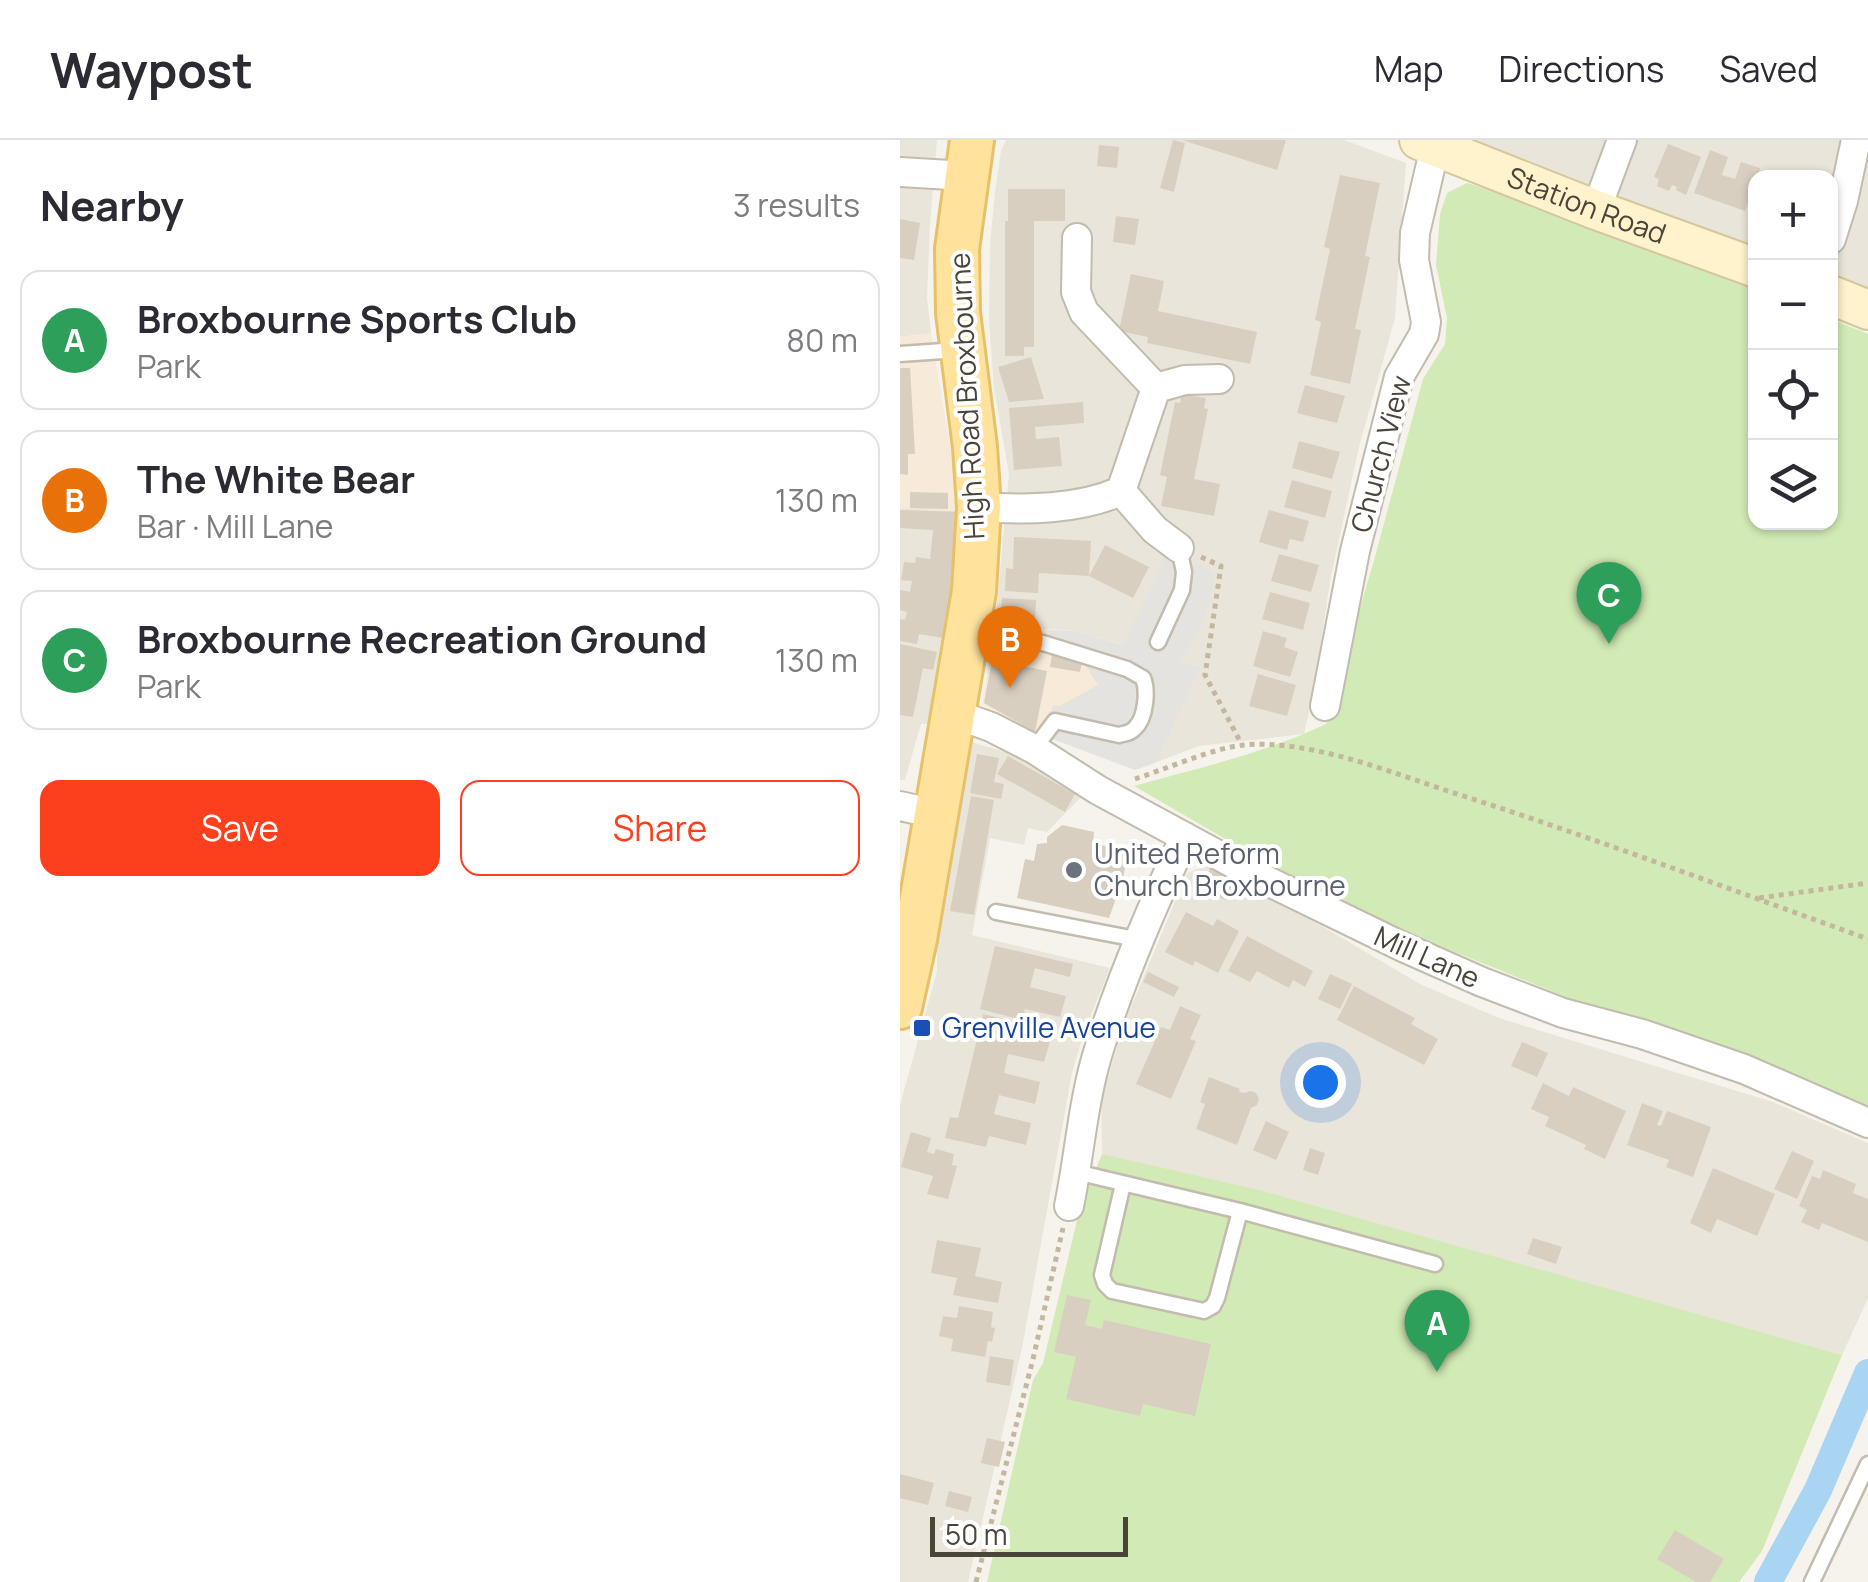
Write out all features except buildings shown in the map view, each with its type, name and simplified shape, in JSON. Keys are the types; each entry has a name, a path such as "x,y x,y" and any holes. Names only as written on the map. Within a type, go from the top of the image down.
{"main road":[{"name":"Station Road","path":"1427,144 1748,265"},
{"name":"High Road Broxbourne","path":"900,1006 910,963 918,810 955,714 974,591 979,506 958,313 957,249 973,153"},
{"path":"1838,298 1868,310"}],"street":[{"path":"1596,210 1622,140"},
{"path":"1838,216 1856,140"},
{"name":"Church View","path":"1324,706 1355,551 1399,377 1424,334 1426,322 1414,260 1427,144"},
{"path":"900,172 973,153"},
{"path":"1077,238 1076,292 1084,312 1156,388"},
{"path":"1156,388 1185,380 1219,379"},
{"path":"979,506 1082,504 1121,491 1156,388"},
{"path":"1121,491 1140,515 1179,548"},
{"name":"Mill Lane","path":"955,714 1034,749 1098,790 1402,948 1563,1014 1642,1034 1744,1069 1868,1123"},
{"path":"1068,1206 1099,1047 1185,837"}],"lane":[{"path":"900,354 963,349"},
{"path":"1158,642 1182,590 1184,572 1179,548"},
{"path":"968,630 1043,643 1127,669 1143,678 1146,686 1141,719 1130,732 1119,735 1055,721 1034,749"},
{"path":"996,912 1141,940"},
{"path":"1076,1172 1240,1211 1434,1264"},
{"path":"1122,1184 1102,1275 1112,1291 1204,1311 1213,1306 1240,1211"},
{"path":"1812,1582 1868,1464"}],"path":[{"path":"1179,548 1222,566 1205,675 1242,745"},
{"path":"1098,790 1242,745 1304,750 1358,762 1576,832 1868,939"},
{"path":"1756,898 1868,883"},
{"path":"976,1582 1068,1206"}],"shaded area":[{"path":"900,140 937,140 927,298 931,333 900,337"},
{"path":"1006,140 1344,140 1406,163 1395,318 1359,447 1330,581 1304,734 1199,746 1157,762 1200,667 1076,631 995,626 1009,474 994,388 989,321 990,243 1001,151"},
{"path":"1472,140 1868,140 1868,293 1838,281 1838,170 1748,170 1748,246"},
{"path":"931,333 961,511 900,508 900,337"},
{"path":"900,508 961,511 929,724 921,724 905,780 900,780"},
{"path":"1168,551 1215,572 1198,632 1180,661 1201,667 1157,762 1135,770 1037,733 1054,705 1060,706 1098,685 1082,660 1052,654 1049,630 1076,631 1123,645"},
{"path":"995,626 1076,631 1201,667 1157,762 1135,770 1037,733 982,705"},
{"path":"971,742 1013,754 1081,797 1047,832 1028,828 1024,845 990,838 972,935 1110,968 1072,1073 1022,1348 968,1582 900,1582 900,1105 937,971 937,932"},
{"path":"1210,864 1220,866 1420,984 1499,1018 1773,1102 1868,1143 1868,1298 1842,1355 1102,1154 1101,1100 1124,1024 1187,873"}],"green space":[{"path":"1467,183 1583,219 1748,285 1748,530 1838,530 1838,322 1868,334 1868,1107 1746,1057 1588,1006 1339,905 1134,786 1256,752 1326,724 1423,379 1445,344 1447,318 1436,265 1440,214 1447,193"},
{"path":"1102,1154 1259,1190 1842,1355 1762,1551 1739,1582 987,1582 1033,1380 1043,1363 1080,1208"}],"waterway":[{"path":"1768,1582 1818,1490 1868,1373"}],"place":[{"name":"Broxbourne Recreation Ground","path":"1609,644"},
{"name":"The White Bear","path":"1010,688"},
{"name":"United Reform Church Broxbourne","path":"1074,870"},
{"name":"Grenville Avenue","path":"922,1028"},
{"name":"Broxbourne Sports Club","path":"1437,1372"}]}
